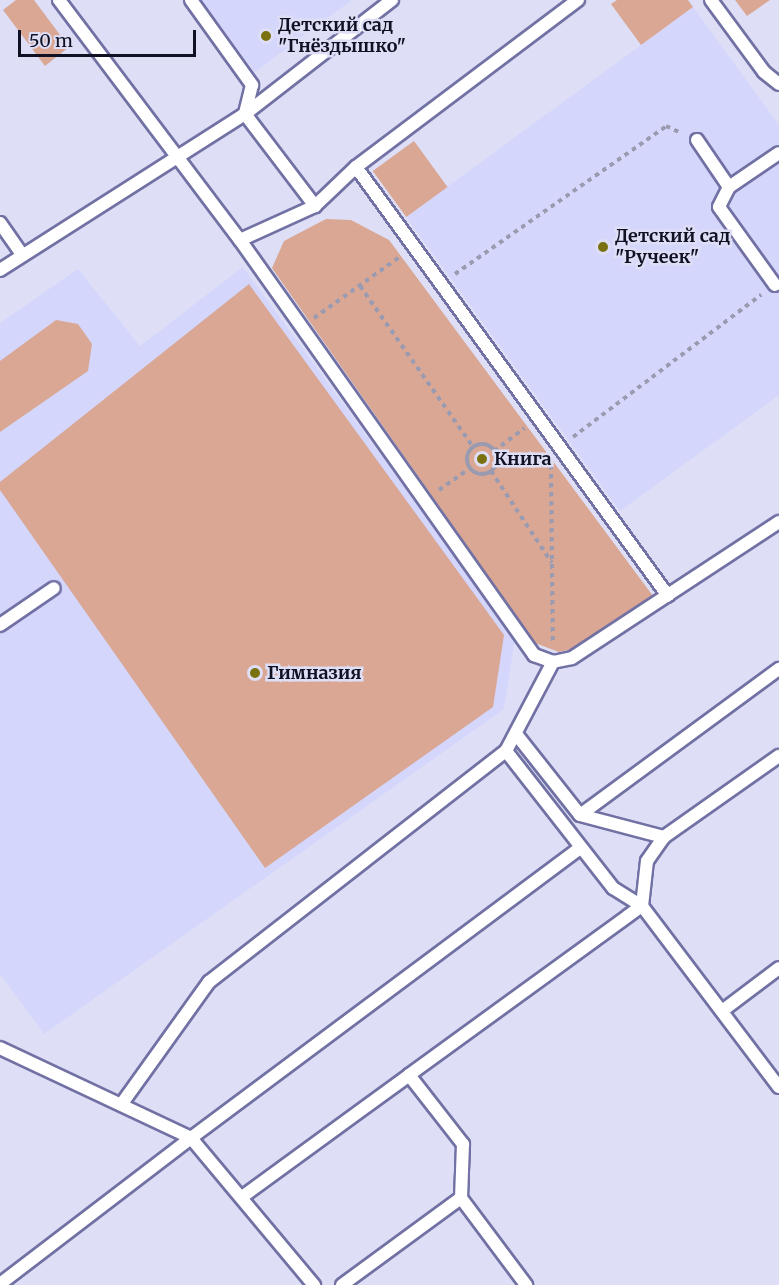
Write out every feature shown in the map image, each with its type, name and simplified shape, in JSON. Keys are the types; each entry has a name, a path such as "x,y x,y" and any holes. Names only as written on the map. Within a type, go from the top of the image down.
{"lane":[{"path":"59,0 240,240 299,329 534,655 553,662 572,658 779,522"},
{"path":"191,0 252,85 245,114"},
{"path":"0,270 22,254 62,235 176,157 245,114 392,0"},
{"path":"240,240 315,206 356,167 578,0"},
{"path":"711,0 764,72 779,84"},
{"path":"245,114 315,206"},
{"path":"697,140 729,187"},
{"path":"775,285 719,207 729,187 779,153"},
{"path":"356,167 416,246 668,596"},
{"path":"0,223 22,254"},
{"path":"0,626 54,588"},
{"path":"123,1102 209,982 506,751 553,662"},
{"path":"580,815 779,669"},
{"path":"516,734 580,815 664,837"},
{"path":"506,751 613,888 642,906 779,1087"},
{"path":"242,1197 642,906 646,861 664,837 779,756"},
{"path":"3,1278 580,848"},
{"path":"722,1011 779,968"},
{"path":"0,1048 123,1102 191,1138 314,1285"},
{"path":"409,1075 463,1144 461,1198 526,1285"},
{"path":"342,1285 461,1198"}],"path":[{"path":"442,282 666,126 697,140"},
{"path":"299,329 416,246"},
{"path":"560,446 775,285"},
{"path":"360,286 473,447 470,468 423,501"},
{"path":"539,416 494,451 491,471 552,563"},
{"path":"550,432 553,662"},
{"path":"473,447 494,451"},
{"path":"470,468 482,474 491,471"}],"shaded area":[{"path":"16,0 34,0 69,47 45,66 3,10"},
{"name":"Детский сад \"Гнёздышко\"","path":"201,0 352,0 255,72"},
{"path":"617,0 688,0 693,7 641,45 611,4"},
{"path":"735,0 770,0 747,16"},
{"name":"Детский сад \"Ручеек\"","path":"693,7 779,125 779,395 620,511 406,217"},
{"path":"414,141 448,187 406,217 373,171"},
{"path":"326,219 351,220 389,240 653,596 572,649 559,652 535,643 272,268 284,241"},
{"name":"Гимназия","path":"243,267 515,638 504,709 44,1034 0,974 0,323 78,269 140,346"},
{"name":"Гимназия","path":"249,284 504,635 493,707 265,868 0,490 0,482"},
{"path":"56,320 78,324 92,344 88,371 0,432 0,361"}],"place":[{"name":"Детский сад \"Гнёздышко\"","path":"266,36"},
{"name":"Детский сад \"Ручеек\"","path":"603,247"},
{"name":"Книга","path":"482,459"},
{"name":"Гимназия","path":"255,673"}]}
